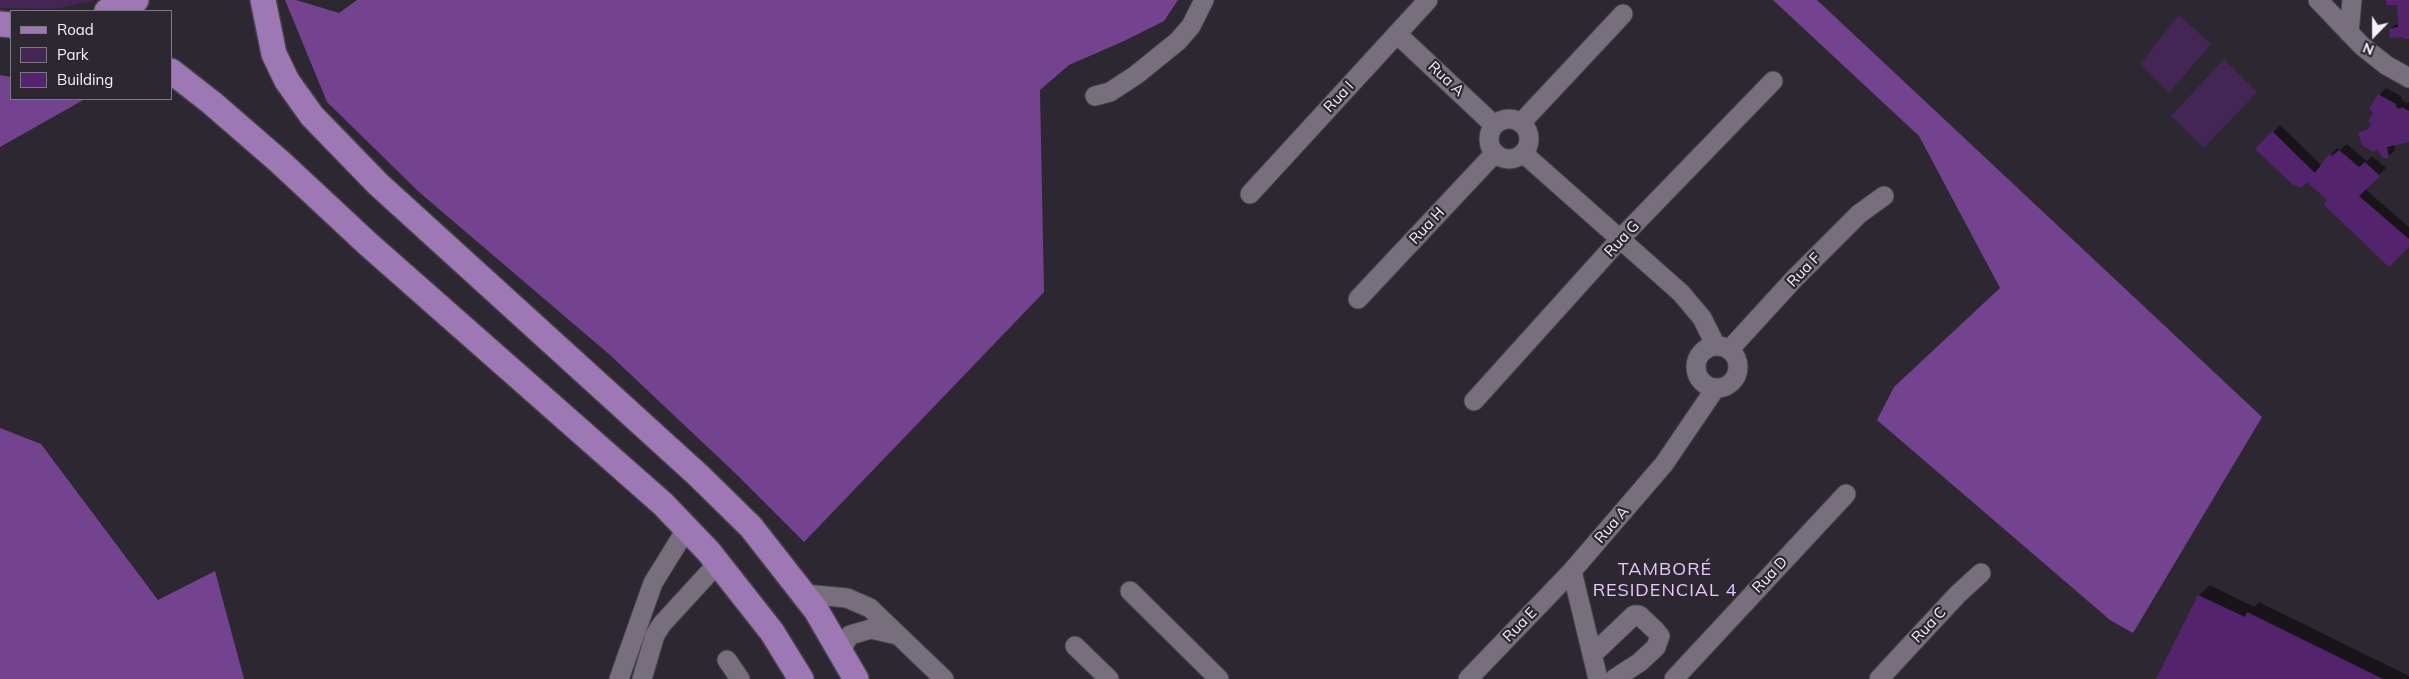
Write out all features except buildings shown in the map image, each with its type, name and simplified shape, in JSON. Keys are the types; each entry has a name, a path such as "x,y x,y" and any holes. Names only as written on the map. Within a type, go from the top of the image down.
{"main road":[{"path":"110,10 136,0"},
{"path":"263,0 274,54 287,81 312,116 378,184 698,475 751,527 805,594 856,679"},
{"path":"172,72 212,103 287,168 368,244 663,504 718,563 772,632 801,679"}],"street":[{"path":"1095,96 1110,92 1130,79 1178,41 1192,26 1204,0"},
{"name":"Rua I","path":"1250,194 1428,0"},
{"path":"2349,33 2352,0"},
{"path":"2320,1 2349,33 2386,65 2409,78"},
{"path":"1521,122 1623,14"},
{"name":"Rua A","path":"1397,34 1494,125"},
{"name":"Rua G","path":"1474,401 1622,238 1773,80"},
{"path":"1510,119 1521,122 1528,132 1529,138 1529,144 1523,154 1506,159 1495,153 1489,142 1489,136 1494,125 1510,119"},
{"name":"Rua H","path":"1358,299 1495,153"},
{"path":"1523,154 1622,238 1681,293 1702,318 1722,348 1738,360 1737,374 1729,385 1716,388 1703,383 1696,371 1699,357 1709,348 1722,348"},
{"name":"Rua F","path":"1722,348 1852,220 1884,196"},
{"name":"Rua A","path":"1572,572 1664,464 1716,388"},
{"name":"Rua D","path":"1674,679 1846,494"},
{"path":"619,679 653,583 687,528"},
{"path":"642,679 655,635 674,610 718,563"},
{"path":"1572,572 1598,679"},
{"name":"Rua E","path":"1468,679 1572,572"},
{"name":"Rua C","path":"1880,679 1958,594 1981,574"},
{"path":"1130,591 1219,679"},
{"path":"805,594 847,598 870,608 944,679"},
{"path":"644,607 655,635"},
{"path":"1592,655 1634,615 1638,615 1655,630 1660,636 1656,647 1640,662 1614,679"},
{"path":"840,651 850,636 871,629 897,635"},
{"path":"1075,646 1109,679"},
{"path":"727,660 740,679"}],"green space":[{"path":"0,0 96,0 55,9 0,8"},
{"path":"2179,15 2211,44 2169,93 2140,64"},
{"path":"2224,59 2257,92 2204,148 2171,116"}],"shaded area":[{"path":"285,0 296,0 339,13 357,0 1178,0 1164,21 1069,65 1040,90 1044,292 804,542 734,472 610,355 419,192 327,102"},
{"path":"1773,0 1817,0 2262,417 2133,633 2110,620 1877,420 1894,387 2000,288 1919,136"},
{"path":"0,75 10,77 10,100 83,100 0,147"},
{"path":"0,428 41,444 158,600 215,571 244,679 0,679"}],"district":[{"name":"TAMBORÉ RESIDENCIAL 4","path":"1665,580"}]}
